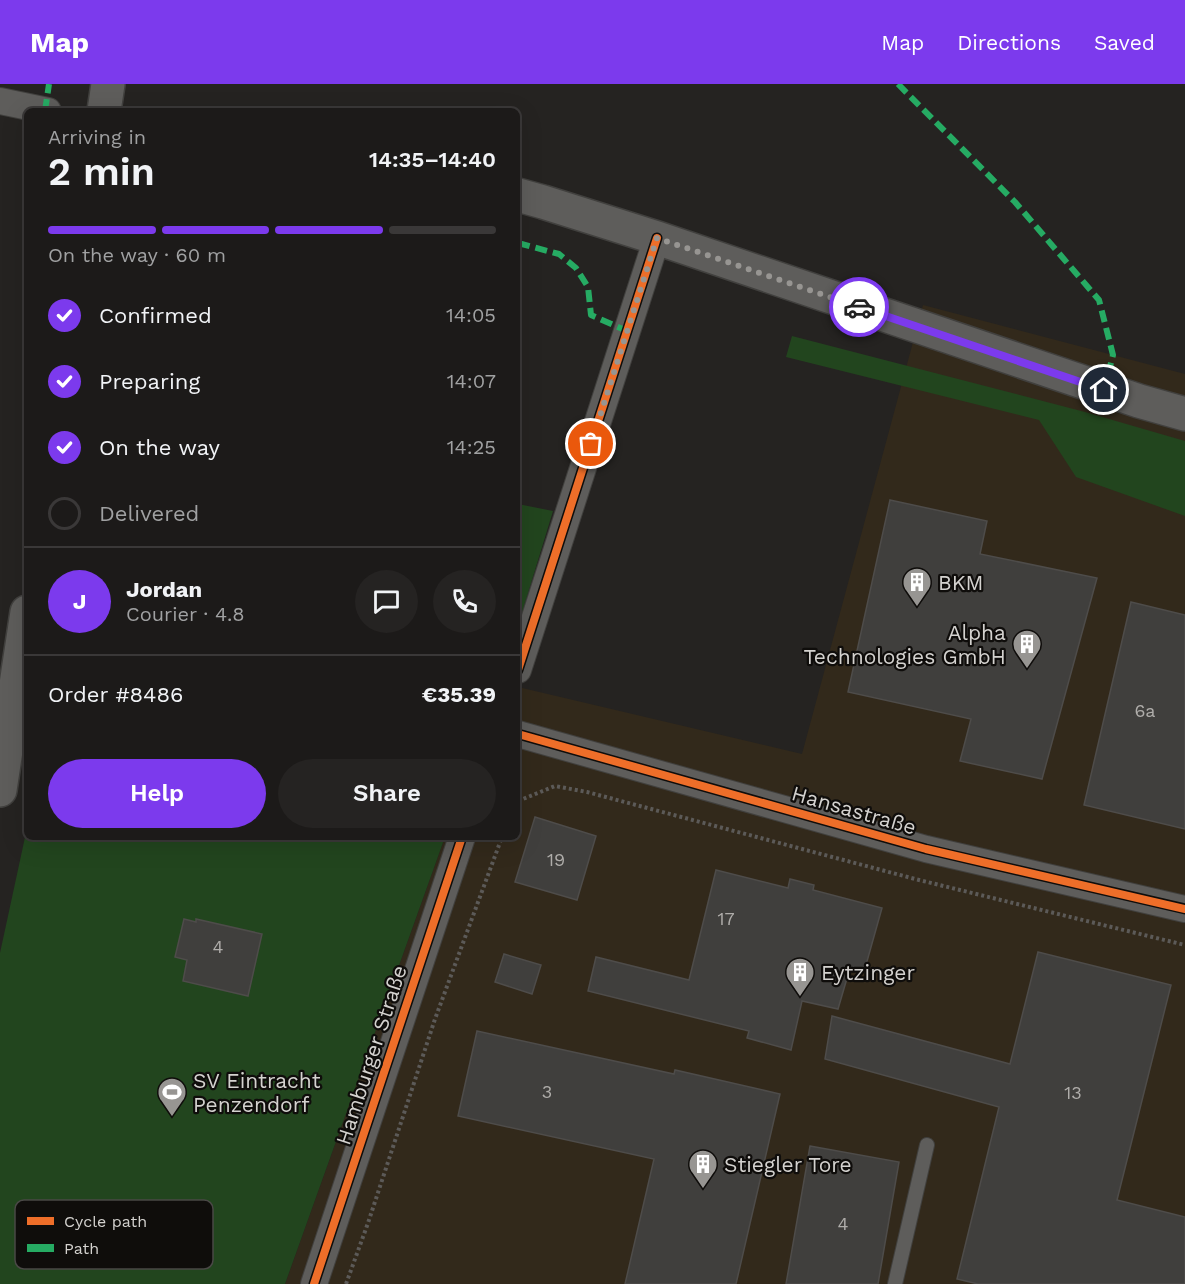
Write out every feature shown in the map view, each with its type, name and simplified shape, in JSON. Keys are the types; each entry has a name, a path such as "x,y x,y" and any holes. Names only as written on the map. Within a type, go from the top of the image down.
{"main road":[{"path":"104,108 108,84"},
{"path":"520,195 657,238 1139,402 1185,414"},
{"path":"0,790 24,632"}],"street":[{"path":"0,101 34,108"},
{"path":"520,664 657,238"},
{"name":"Hansastraße","path":"520,735 926,849 1185,909"},
{"name":"Hamburger Straße","path":"314,1284 461,840"}],"lane":[{"path":"895,1284 927,1145"}],"path":[{"path":"520,800 555,786 587,792 919,880 1185,945"},
{"path":"346,1284 435,1019 501,840"}],"shaded area":[{"path":"923,305 1185,374 1185,1284 285,1284 444,840 520,840 520,687 802,754"}],"green space":[{"path":"792,336 1085,412 1185,441 1185,516 1076,477 1039,420 786,357"},
{"path":"520,504 553,511 520,619"},
{"name":"SV Eintracht Penzendorf","path":"24,840 444,840 285,1284 0,1284 0,953"}],"building":[{"path":"890,500 987,521 980,554 1097,578 1042,779 960,761 971,719 848,692"},
{"path":"1131,602 1185,615 1185,829 1084,805"},
{"path":"535,817 596,836 577,900 515,882"},
{"path":"716,870 788,888 790,879 814,885 813,890 882,908 864,972 850,968 838,1009 802,1001 791,1050 747,1038 749,1031 588,991 596,957 689,980"},
{"path":"184,919 196,922 196,919 262,934 248,996 183,981 187,960 175,957"},
{"path":"1038,952 1171,985 1117,1200 1185,1217 1185,1284 978,1284 957,1279 999,1107 825,1059 832,1016 1010,1064"},
{"path":"504,954 541,965 532,994 495,982"},
{"path":"477,1031 674,1074 675,1070 780,1094 736,1284 625,1284 654,1159 458,1116"},
{"path":"810,1146 899,1162 878,1284 786,1284"}],"marked path":[{"path":"45,108 49,84"},
{"path":"898,84 1015,202 1099,300 1113,355 1104,390"},
{"path":"520,244 559,254 576,268 588,287 591,315 627,331"}],"cycle path":[{"path":"520,664 657,238"},
{"path":"520,735 926,849 1185,909"},
{"path":"314,1284 461,840"}],"way so far":[{"path":"591,444 657,238 859,307"}],"place":[{"name":"BKM","path":"917,608"},
{"name":"Alpha Technologies GmbH","path":"1027,670"},
{"name":"Eytzinger","path":"800,998"},
{"name":"SV Eintracht Penzendorf","path":"172,1118"},
{"name":"Stiegler Tore","path":"703,1190"}],"route":[{"path":"859,307 1104,390"}]}
